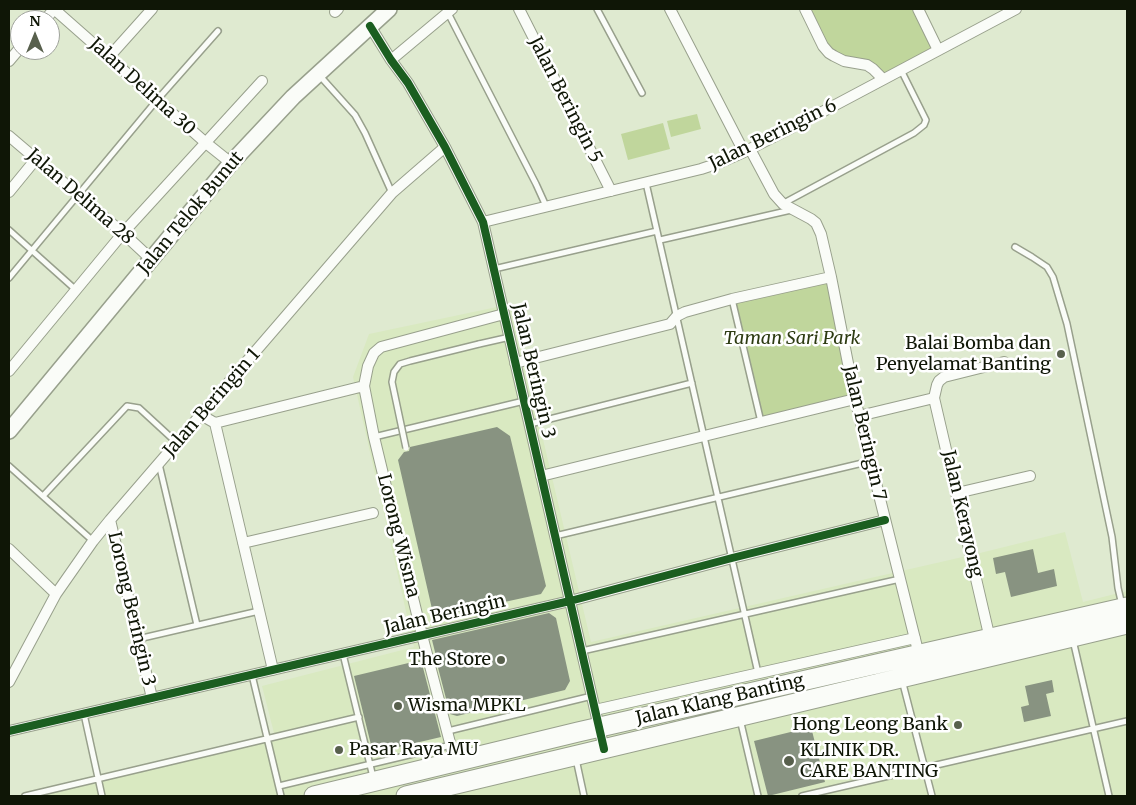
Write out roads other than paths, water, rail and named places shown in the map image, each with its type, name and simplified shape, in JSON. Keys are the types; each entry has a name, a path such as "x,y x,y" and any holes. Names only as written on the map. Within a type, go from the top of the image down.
{"highway":[{"name":"Jalan Klang Banting","path":"406,796 1072,637 1126,616"},
{"name":"Jalan Klang Banting","path":"314,796 372,773 597,719 917,646 990,639 1126,616"}],"street":[{"name":"Jalan Delima 30","path":"54,9 231,164"},
{"path":"109,57 152,9"},
{"name":"Jalan Telok Bunut","path":"9,430 231,164 292,97 389,9"},
{"name":"Jalan Beringin 5","path":"519,9 611,191"},
{"name":"Jalan Beringin 7","path":"670,9 747,150 774,194 783,204 816,223 830,277 859,416 917,646"},
{"path":"804,9 823,46 829,53 844,60 867,65 883,79"},
{"path":"918,9 938,50"},
{"name":"Jalan Beringin 6","path":"483,222 701,169 747,150 807,120 1016,9"},
{"path":"391,60 450,11"},
{"name":"Jalan Beringin 3","path":"370,26 408,83 445,147 483,222 604,749"},
{"path":"9,371 124,234 262,81"},
{"name":"Jalan Delima 28","path":"9,136 152,260"},
{"name":"Jalan Beringin 1","path":"9,682 56,594 110,520 392,193 445,147"},
{"path":"9,192 36,158"},
{"path":"515,362 670,324 685,312 732,299 830,277"},
{"name":"Lorong Wisma","path":"453,754 374,437 364,386 368,366 374,353 381,347 504,314"},
{"path":"859,416 936,394 939,381 944,377 1004,362"},
{"path":"201,415 215,423 364,386"},
{"name":"Jalan Kerayong","path":"936,394 990,639"},
{"path":"542,476 855,399"},
{"path":"215,423 273,670"},
{"path":"957,493 1030,476"},
{"path":"243,542 372,512"},
{"name":"Lorong Beringin 3","path":"110,520 152,698"},
{"name":"Jalan Beringin","path":"9,731 570,601 885,520"},
{"path":"10,552 56,594"},
{"path":"597,719 758,674 917,646"}],"lane":[{"path":"597,9 642,93"},
{"path":"450,11 546,207"},
{"path":"9,278 157,100 218,31"},
{"path":"783,204 914,133 924,125 926,120 901,70"},
{"path":"318,74 355,115 392,193"},
{"path":"646,182 758,674"},
{"path":"660,240 792,209"},
{"path":"9,230 77,290"},
{"path":"494,269 658,231"},
{"path":"1015,247 1046,267 1053,277 1067,324 1112,537 1118,588 1126,616"},
{"path":"732,299 761,422"},
{"path":"406,448 392,382 394,372 400,364 510,337"},
{"path":"530,424 692,384"},
{"path":"374,437 524,401"},
{"path":"43,496 127,406 139,408 177,443"},
{"path":"555,536 870,461"},
{"path":"159,464 197,625"},
{"path":"9,466 94,541"},
{"path":"582,652 900,579"},
{"path":"138,639 260,611"},
{"path":"1072,637 1109,796"},
{"path":"279,786 372,773 342,654"},
{"path":"252,675 281,796"},
{"path":"901,678 932,796"},
{"path":"448,731 592,696"},
{"path":"84,714 102,796"},
{"path":"739,716 758,796"},
{"path":"25,796 359,717"},
{"path":"802,796 1127,721"},
{"path":"576,756 584,796"}],"place":[{"name":"Balai Bomba dan Penyelamat Banting","path":"1061,354"},
{"name":"The Store","path":"501,660"},
{"name":"Wisma MPKL","path":"398,706"},
{"name":"Hong Leong Bank","path":"958,725"},
{"name":"Pasar Raya MU","path":"339,750"},
{"name":"KLINIK DR. CARE BANTING","path":"789,761"}],"park label":[{"name":"Taman Sari Park","path":"792,339"}]}
